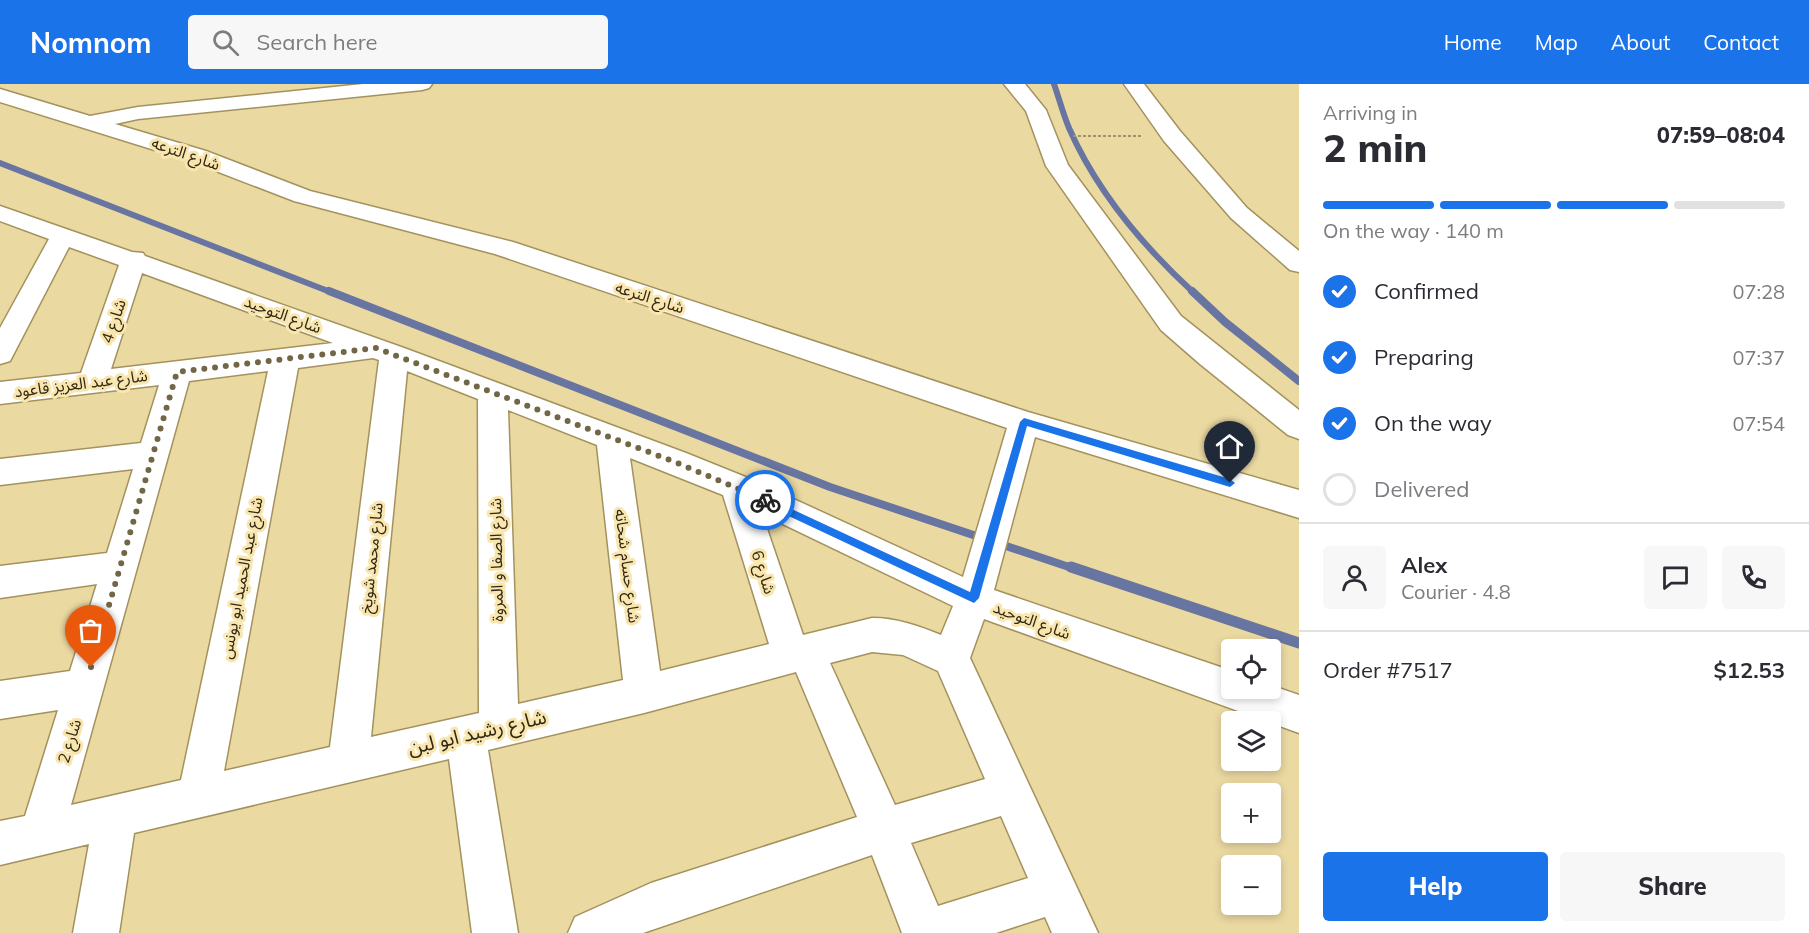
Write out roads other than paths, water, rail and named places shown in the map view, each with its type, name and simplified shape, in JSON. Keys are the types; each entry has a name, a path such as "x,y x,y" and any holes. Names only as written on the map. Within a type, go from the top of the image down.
{"street":[{"path":"91,122 138,113 422,84"},
{"path":"1014,84 1036,110 1057,166 1171,323 1210,357 1299,426"},
{"path":"1134,84 1172,136 1239,213 1299,264"},
{"name":"شارع الترعه","path":"0,95 198,156 302,196 504,248 1024,422 1299,504"},
{"name":"شارع التوحيد","path":"0,213 134,259 385,351 612,438 737,487 974,598 1299,714"},
{"path":"0,354 63,235"},
{"name":"شارع 4","path":"92,382 134,259"},
{"name":"شارع عبد العزيز قاعود","path":"0,393 285,359 385,351"},
{"name":"شارع محمد شويخ","path":"348,762 385,351"},
{"name":"شارع عبد الحميد ابو يونس","path":"198,797 285,359"},
{"name":"شارع 2","path":"41,834 177,372"},
{"name":"شارع الصفا و المروة","path":"493,393 483,731 495,933"},
{"path":"1024,422 974,598 951,658 1075,933"},
{"name":"شارع حسام شحاته","path":"612,438 644,694"},
{"path":"0,472 154,454"},
{"name":"شارع 6","path":"737,487 798,654 884,830 925,933"},
{"path":"0,582 121,566"},
{"name":"شارع رشيد ابو لبن","path":"0,843 644,694 872,635 889,634 904,637 951,658"},
{"path":"0,700 85,687"},
{"path":"591,933 651,906 884,830 1011,792"},
{"path":"96,933 115,817"},
{"path":"925,933 1056,891"}],"waterway":[{"path":"1054,84 1069,128 1107,195 1157,257 1194,293"},
{"path":"0,163 333,293"},
{"path":"329,291 830,487 1075,569"},
{"path":"1192,291 1225,322 1299,381"},
{"path":"1071,567 1299,643"}]}
